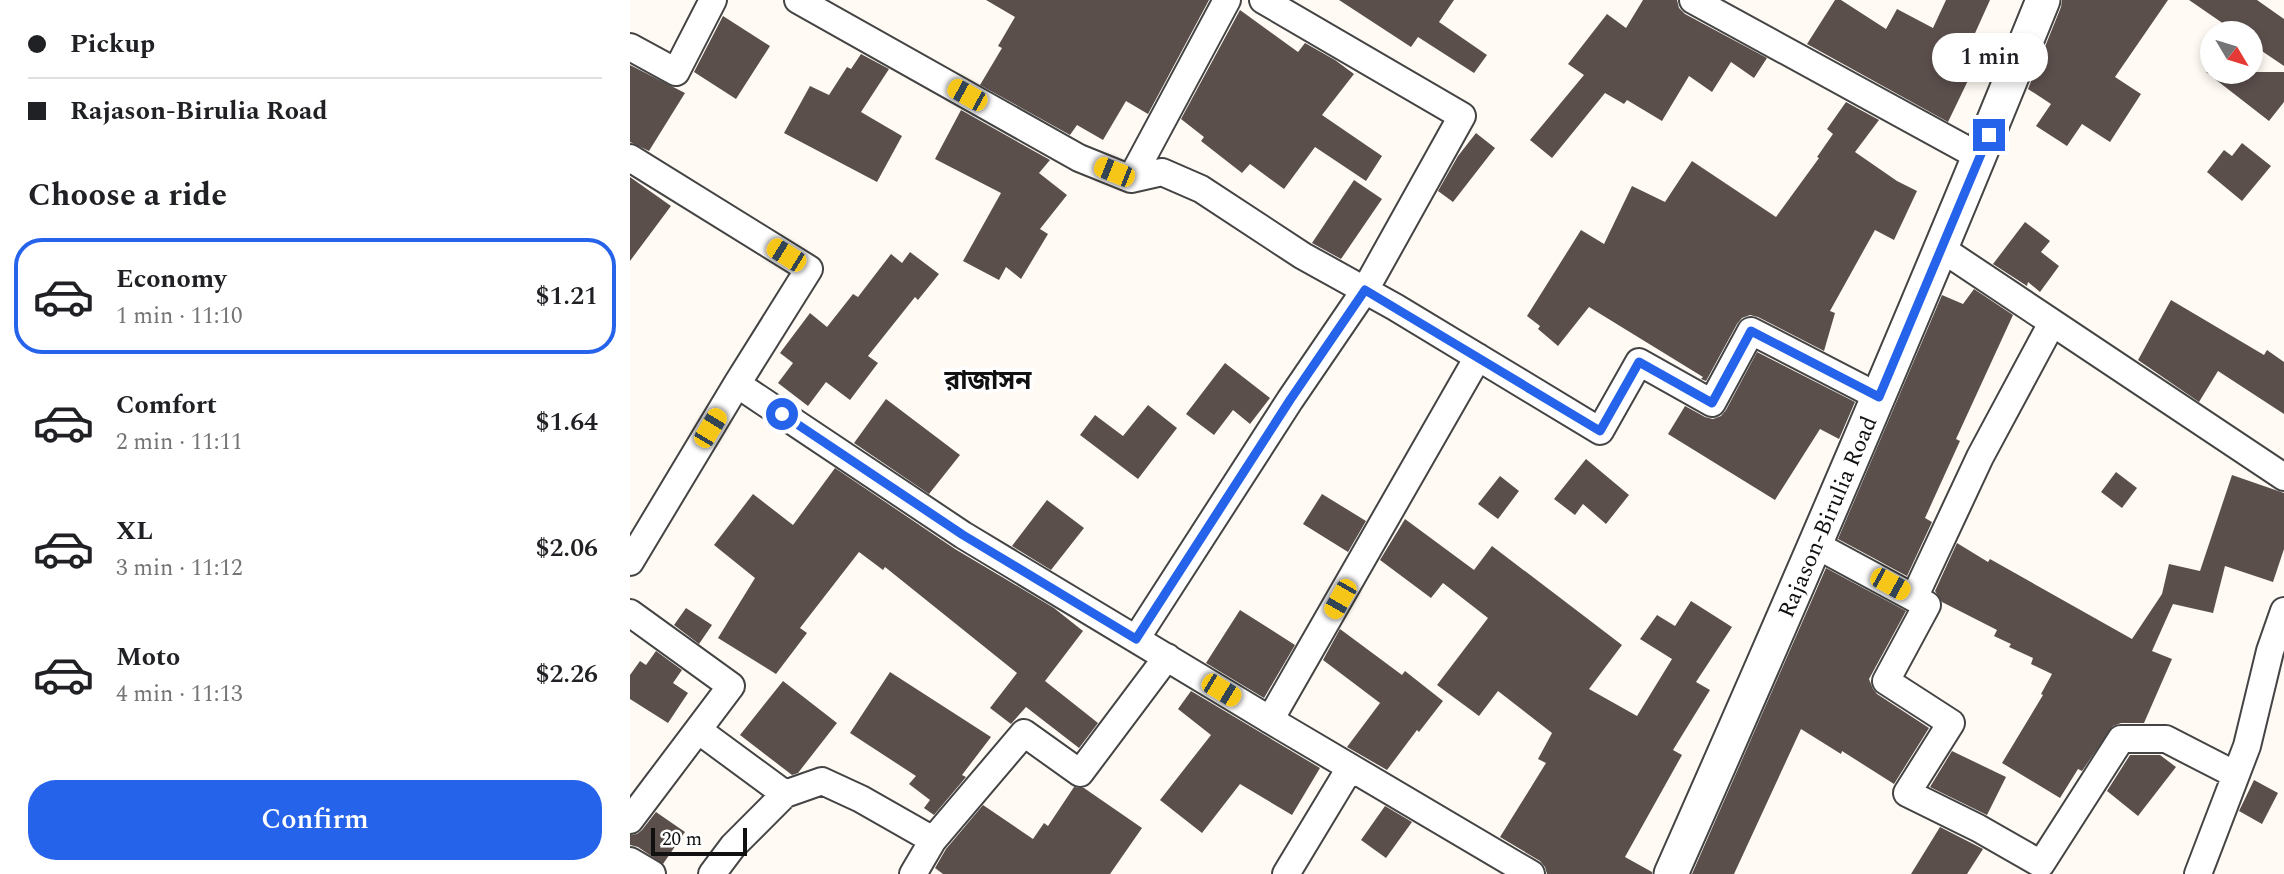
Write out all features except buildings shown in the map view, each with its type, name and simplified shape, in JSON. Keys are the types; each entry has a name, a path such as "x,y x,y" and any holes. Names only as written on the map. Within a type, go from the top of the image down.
{"street":[{"path":"630,47 676,72 713,0"},
{"path":"798,0 1079,158 1131,179 1162,172 1200,189 1303,256 1365,290 1600,431 1639,362 1712,403 1751,331 1879,397"},
{"path":"1131,179 1227,0"},
{"path":"1136,639 1290,400 1365,290 1462,116 1263,0"},
{"path":"1693,0 1979,157"},
{"name":"Rajason-Birulia Road","path":"1671,874 1816,545 1942,249 2043,0"},
{"path":"630,158 808,269 630,562"},
{"path":"1942,249 2284,477"},
{"path":"1914,598 1980,457 2052,323"},
{"path":"1270,720 1478,357"},
{"path":"737,384 963,535 1531,874"},
{"path":"1816,545 1927,604 1886,681 1951,723 1907,793 1978,828 2050,869 2121,739 2166,739 2236,775"},
{"path":"2198,874 2247,747 2270,651 2284,611"},
{"path":"630,613 731,686 630,820"},
{"path":"913,874 933,840 1024,733 1080,773 1167,657"},
{"path":"698,730 785,794"},
{"path":"1286,874 1350,768"},
{"path":"712,874 733,846 785,794 822,781 861,799 933,840"},
{"path":"630,861 652,874"}],"district":[{"name":"রাজাসন","path":"988,380"}],"route":[{"path":"782,414 963,535 1136,639 1290,400 1365,290 1600,431 1639,362 1712,403 1751,331 1879,397 1989,135"}]}
